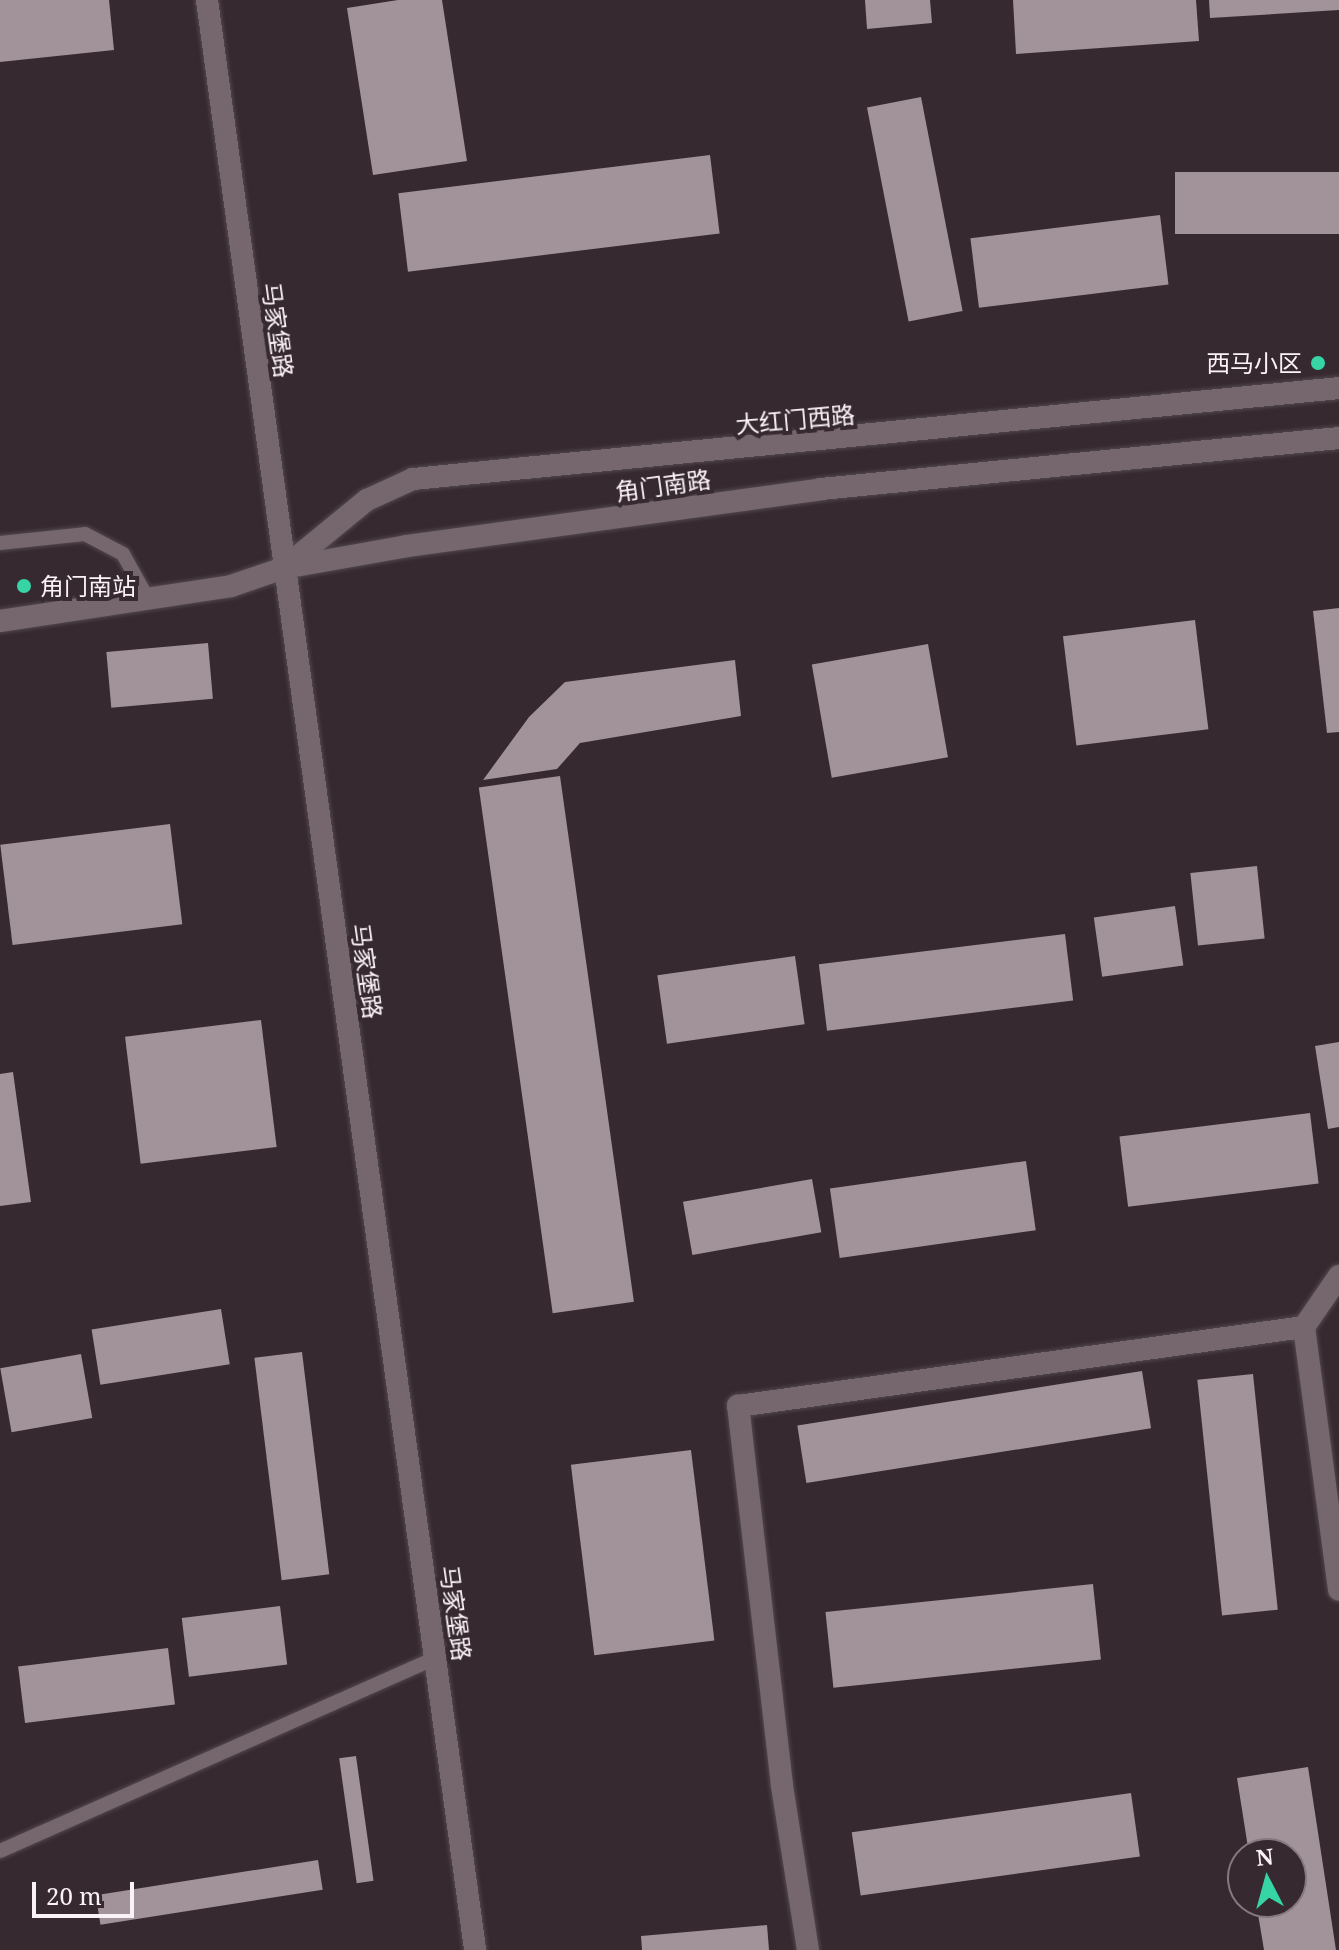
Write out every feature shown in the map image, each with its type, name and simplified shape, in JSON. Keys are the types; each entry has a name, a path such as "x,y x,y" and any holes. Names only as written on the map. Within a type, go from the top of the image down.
{"street":[{"name":"马家堡路","path":"207,0 475,1950"},
{"name":"大红门西路","path":"284,568 367,500 413,479 1339,388"},
{"name":"角门南路","path":"0,621 149,601 231,586 284,568 821,489 1339,438"},
{"path":"1339,1276 1304,1327 1339,1590"},
{"path":"808,1950 782,1785 738,1406 1304,1327"}],"lane":[{"path":"0,543 85,534 123,554 149,601"},
{"path":"0,1851 436,1658"}],"building":[{"path":"0,0 109,0 114,50 0,62"},
{"path":"398,0 442,0 467,161 373,175 347,8"},
{"path":"865,0 930,0 932,23 867,29"},
{"path":"1013,0 1196,0 1199,41 1016,54"},
{"path":"1209,0 1339,0 1339,10 1210,18"},
{"path":"921,97 963,311 909,321 867,107"},
{"path":"710,155 720,233 408,272 398,193"},
{"path":"1175,172 1339,172 1339,234 1175,234"},
{"path":"1160,215 1169,284 979,308 970,238"},
{"path":"1339,608 1339,732 1327,733 1313,611"},
{"path":"1195,620 1208,729 1076,745 1063,636"},
{"path":"208,643 213,699 111,708 106,652"},
{"path":"928,644 948,757 832,778 812,664"},
{"path":"735,660 741,716 580,743 557,769 483,780 529,717 565,682"},
{"path":"560,776 634,1302 553,1313 479,787"},
{"path":"170,824 182,924 13,945 0,845"},
{"path":"1257,866 1265,939 1198,946 1190,873"},
{"path":"1175,906 1183,965 1102,977 1094,917"},
{"path":"1065,934 1073,1001 827,1031 819,964"},
{"path":"795,956 805,1024 667,1044 657,975"},
{"path":"261,1020 277,1147 141,1164 125,1037"},
{"path":"1339,1042 1339,1127 1328,1129 1315,1046"},
{"path":"13,1072 31,1202 0,1206 0,1074"},
{"path":"1310,1113 1319,1183 1128,1207 1119,1136"},
{"path":"1026,1161 1036,1230 840,1258 830,1189"},
{"path":"812,1179 821,1232 692,1255 683,1202"},
{"path":"221,1309 230,1364 100,1385 92,1329"},
{"path":"302,1352 329,1574 282,1580 254,1358"},
{"path":"81,1354 92,1418 12,1432 0,1368"},
{"path":"1142,1371 1151,1428 806,1483 797,1426"},
{"path":"1253,1374 1278,1610 1222,1616 1197,1380"},
{"path":"691,1450 714,1641 594,1655 571,1465"},
{"path":"1093,1584 1101,1660 833,1688 825,1612"},
{"path":"280,1606 287,1665 189,1677 182,1618"},
{"path":"168,1648 175,1705 25,1723 18,1666"},
{"path":"356,1756 374,1881 357,1883 339,1758"},
{"path":"1308,1767 1336,1950 1264,1950 1259,1918 1307,1918 1307,1838 1246,1838 1237,1778"},
{"path":"1131,1793 1140,1856 861,1896 852,1832"},
{"path":"318,1860 323,1890 100,1925 96,1895"},
{"path":"767,1925 769,1950 642,1950 641,1936"}],"place":[{"name":"西马小区","path":"1318,363"},
{"name":"角门南站","path":"24,586"}]}
